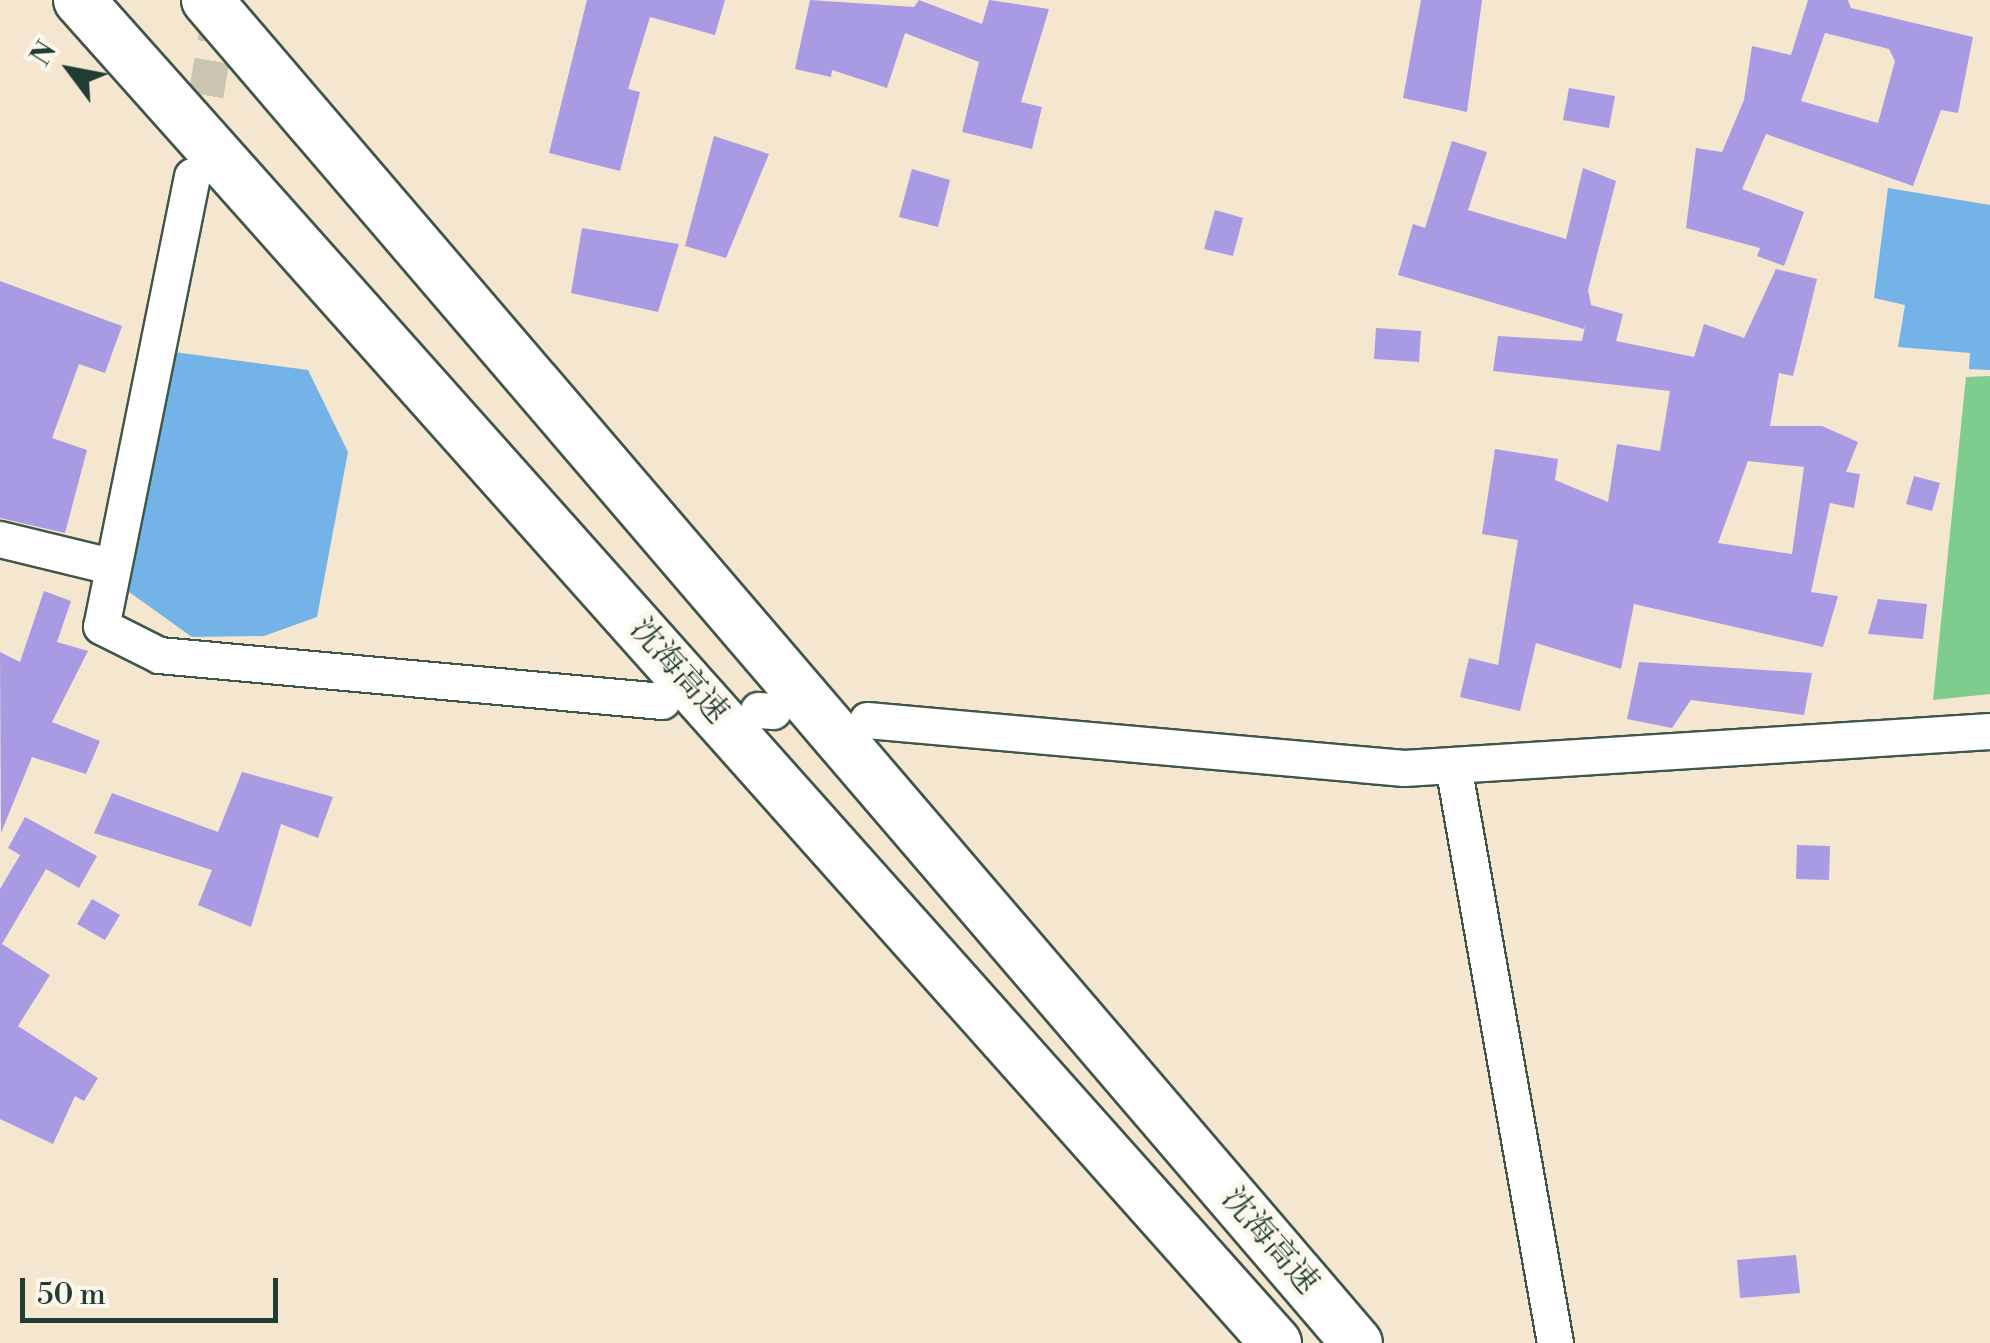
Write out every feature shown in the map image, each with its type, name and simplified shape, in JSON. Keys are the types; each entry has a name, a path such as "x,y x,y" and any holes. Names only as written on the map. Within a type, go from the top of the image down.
{"highway":[{"name":"沈海高速","path":"79,0 1276,1343"},
{"name":"沈海高速","path":"208,0 1357,1343"}],"street":[{"path":"192,176 107,565 101,626 159,656 662,701"},
{"path":"0,539 107,565"},
{"path":"867,720 1452,765 1990,732"},
{"path":"1452,765 1555,1343"}],"green space":[{"path":"1990,376 1990,694 1933,700 1966,377"}],"water":[{"path":"1888,188 1990,205 1990,370 1969,369 1970,353 1898,347 1905,305 1874,298"},
{"path":"174,352 308,370 348,452 317,617 264,636 192,637 129,592"}],"building":[{"path":"587,0 725,0 715,35 650,17 628,89 640,92 620,171 549,153"},
{"path":"810,0 914,7 919,0 982,24 989,0 1049,9 1021,102 1042,107 1032,149 962,132 979,62 905,33 887,88 832,70 831,77 795,69"},
{"path":"1421,0 1482,0 1467,112 1403,98"},
{"path":"1808,0 1848,0 1851,8 1973,37 1958,113 1941,110 1913,186 1766,134 1742,189 1804,212 1784,266 1757,256 1760,248 1686,228 1696,148 1722,152 1744,100 1752,46 1791,55","holes":["1825,33 1889,49 1895,61 1878,123 1801,101"]},
{"path":"1569,88 1615,96 1609,128 1563,120"},
{"path":"714,136 769,154 726,258 685,246"},
{"path":"1452,141 1487,152 1468,210 1566,239 1583,168 1616,181 1588,290 1591,305 1623,314 1616,341 1694,357 1704,324 1744,338 1776,269 1817,279 1793,376 1779,373 1770,426 1822,426 1858,442 1846,472 1860,474 1854,508 1830,503 1811,592 1838,596 1823,647 1634,604 1621,669 1536,643 1520,711 1460,697 1469,658 1498,665 1518,540 1482,534 1495,449 1558,459 1555,480 1608,502 1617,444 1660,451 1670,391 1493,371 1498,336 1582,341 1586,321 1584,329 1398,275 1413,224 1425,228","holes":["1748,461 1804,467 1792,554 1718,543"]},
{"path":"912,169 950,180 938,227 899,217"},
{"path":"1215,210 1243,218 1233,256 1204,249"},
{"path":"582,228 679,244 658,312 571,293"},
{"path":"0,281 122,326 105,373 79,364 52,438 87,450 65,533 0,518"},
{"path":"1376,328 1421,331 1419,362 1374,359"},
{"path":"1914,476 1940,483 1932,511 1906,504"},
{"path":"44,591 71,601 57,642 88,651 52,722 100,741 86,774 32,757 1,833 0,652 20,662"},
{"path":"1878,599 1927,604 1923,639 1868,634"},
{"path":"1639,662 1812,673 1804,715 1691,700 1672,728 1627,719"},
{"path":"242,772 333,797 318,838 281,824 251,927 198,905 212,870 94,833 112,793 218,832"},
{"path":"25,817 97,856 79,888 46,869 2,944 50,975 18,1026 98,1078 84,1101 75,1096 53,1144 0,1119 0,889 20,855 8,848"},
{"path":"1797,845 1830,846 1829,880 1796,879"},
{"path":"92,899 120,915 105,940 77,924"},
{"path":"1796,1255 1800,1293 1740,1298 1737,1260"}],"tunnel":[{"path":"197,147 222,1"}]}
